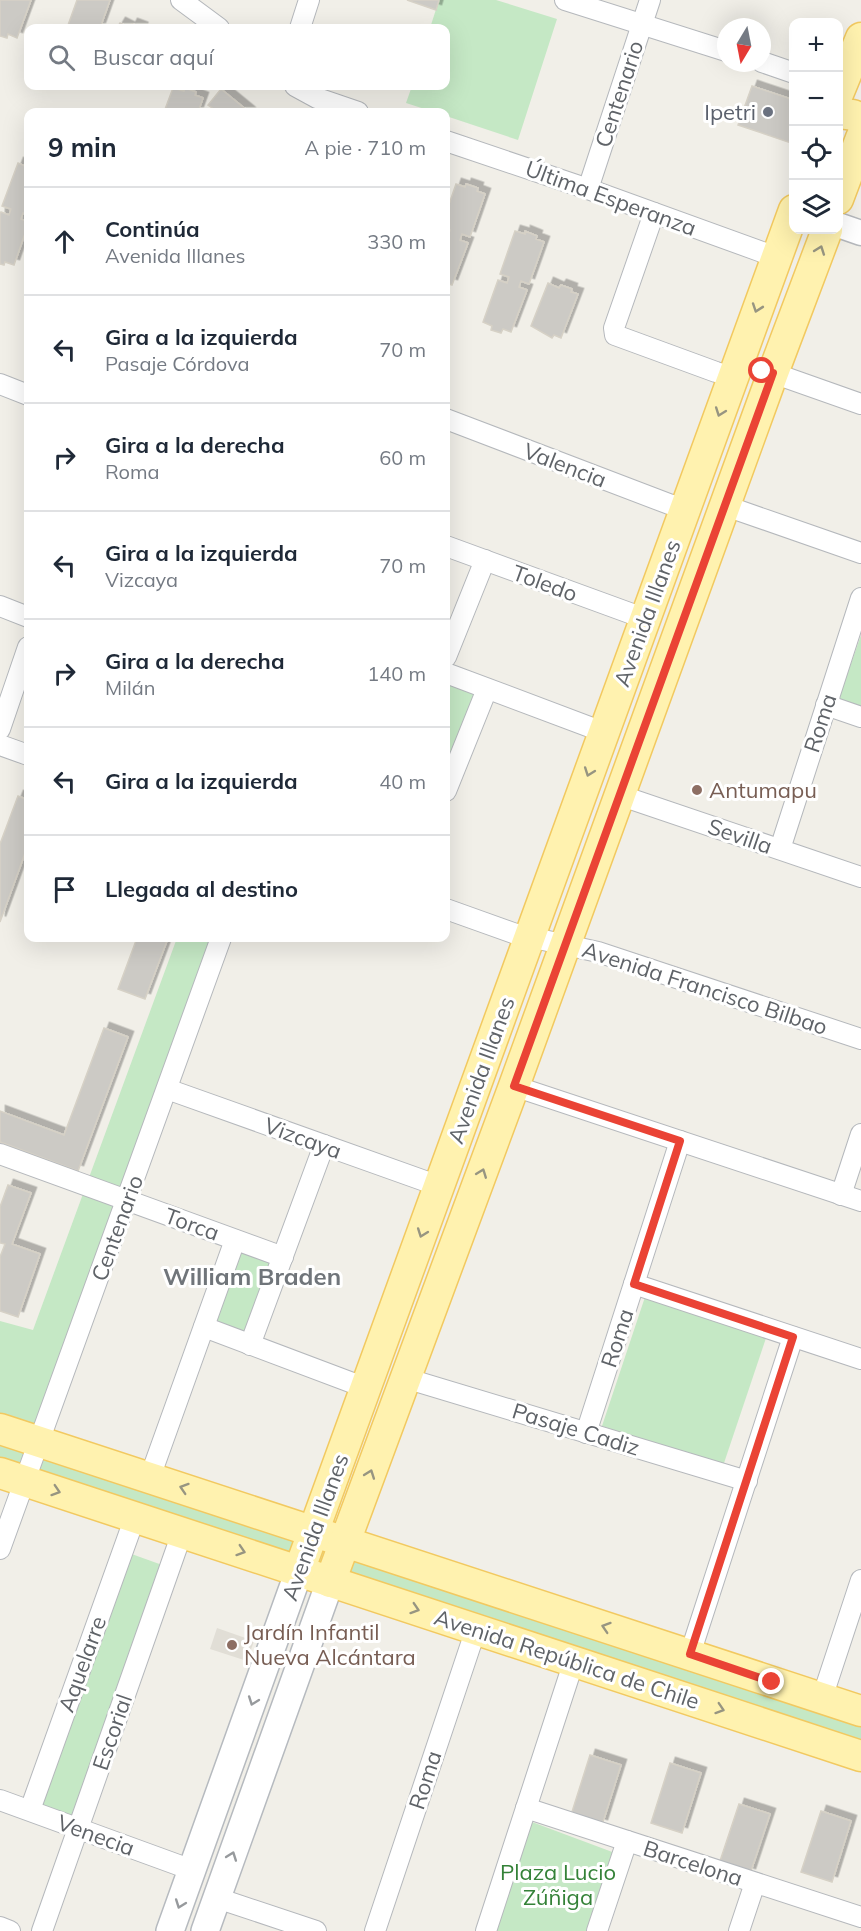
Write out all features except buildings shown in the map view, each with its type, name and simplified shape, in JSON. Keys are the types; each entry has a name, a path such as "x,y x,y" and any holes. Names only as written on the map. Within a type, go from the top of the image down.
{"main road":[{"path":"843,85 861,38"},
{"path":"843,101 853,115 861,120"},
{"path":"843,186 861,138"},
{"name":"Avenida Illanes","path":"170,1931 789,223"},
{"name":"Avenida Illanes","path":"205,1931 330,1582 826,234"},
{"path":"775,259 789,270 797,310"},
{"path":"736,367 752,367 773,373"},
{"name":"Avenida República de Chile","path":"0,1429 223,1500 861,1711"},
{"name":"Avenida República de Chile","path":"12,1477 861,1756"},
{"path":"195,1537 207,1525 213,1509 223,1500"},
{"path":"621,1677 634,1636"}],"street":[{"path":"181,0 214,24"},
{"path":"301,24 309,0"},
{"path":"565,0 717,48"},
{"name":"Centenario","path":"588,189 650,0"},
{"path":"771,65 791,72"},
{"path":"302,90 317,98 346,108"},
{"name":"Última Esperanza","path":"450,142 588,189 762,252 775,259"},
{"path":"654,213 614,328 615,335 716,372 736,367"},
{"path":"843,227 861,233"},
{"path":"773,373 861,404"},
{"path":"1,389 24,394"},
{"name":"Valencia","path":"450,421 686,509"},
{"path":"726,506 861,553"},
{"name":"Toledo","path":"450,547 646,619"},
{"path":"450,647 485,560"},
{"name":"Roma","path":"780,849 861,598"},
{"path":"0,606 24,615"},
{"path":"0,729 24,659"},
{"path":"450,675 603,732"},
{"path":"450,775 487,689"},
{"path":"826,705 861,717"},
{"path":"0,745 24,754"},
{"name":"Sevilla","path":"620,795 861,877"},
{"name":"Avenida Francisco Bilbao","path":"450,910 530,938 598,952 861,1039"},
{"name":"Centenario","path":"0,1549 12,1477 39,1441 220,942"},
{"path":"514,1086 861,1201"},
{"name":"Vizcaya","path":"167,1089 439,1186"},
{"path":"841,1195 861,1134"},
{"name":"Roma","path":"586,1433 680,1141"},
{"path":"250,1345 324,1145"},
{"name":"Torca","path":"0,1154 283,1257"},
{"path":"150,1477 234,1240"},
{"path":"634,1284 861,1359"},
{"path":"204,1327 366,1388"},
{"path":"690,1654 793,1337"},
{"name":"Pasaje Cadiz","path":"405,1378 747,1481"},
{"name":"Aquelarre","path":"30,1810 135,1517"},
{"name":"Escorial","path":"42,1931 78,1828 195,1537"},
{"path":"822,1698 861,1580"},
{"name":"Roma","path":"375,1931 476,1629"},
{"path":"486,1931 574,1661"},
{"name":"Venecia","path":"0,1800 192,1870"},
{"name":"Barcelona","path":"526,1808 861,1917"},
{"path":"597,1931 627,1841"},
{"path":"739,1931 755,1883"},
{"path":"217,1898 316,1931"},
{"path":"0,1928 10,1931"}],"shaded area":[{"name":"Jardín Infantil Nueva Alcántara","path":"217,1628 254,1641 247,1661 210,1649"}],"green space":[{"path":"439,0 496,0 557,19 518,140 450,117 450,108 422,108 406,103 411,90 450,90 450,24 431,24"},
{"path":"861,635 861,712 837,704"},
{"path":"450,669 487,683 458,764 450,761"},
{"path":"176,942 216,942 36,1430 0,1417 0,1321 33,1330"},
{"path":"237,1247 274,1261 246,1340 209,1326"},
{"path":"645,1297 766,1338 723,1466 602,1426"},
{"path":"0,1436 861,1718 861,1743 0,1462"},
{"path":"126,1552 165,1566 77,1820 36,1805"},
{"name":"Plaza Lucio Zúñiga","path":"532,1822 615,1853 590,1931 496,1931"}],"place":[{"name":"Ipetri","path":"768,112"},
{"name":"Antumapu","path":"697,790"},
{"name":"Jardín Infantil Nueva Alcántara","path":"232,1645"}],"district":[{"name":"William Braden","path":"252,1277"}],"route":[{"path":"762,371 773,373 514,1086 680,1141 634,1284 793,1337 690,1654 772,1682"}]}
